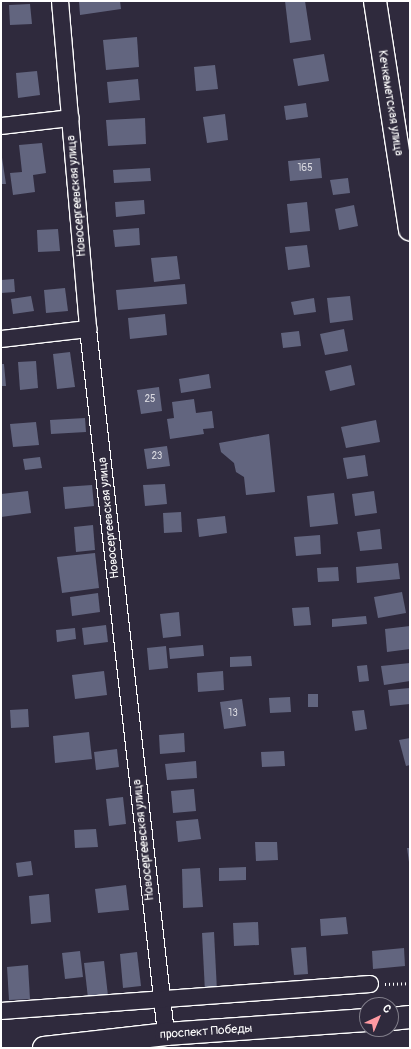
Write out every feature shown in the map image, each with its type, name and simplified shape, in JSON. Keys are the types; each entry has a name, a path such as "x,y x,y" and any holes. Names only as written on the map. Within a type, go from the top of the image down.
{"main road":[{"name":"Кечкеметская улица","path":"375,1 410,230"},
{"path":"399,1018 410,1017"},
{"name":"проспект Победы","path":"44,1048 166,1034 359,1021"}],"street":[{"name":"Новосергеевская улица","path":"60,1 88,329 166,1034"},
{"path":"1,126 71,118"},
{"path":"1,339 88,329"},
{"path":"1,1011 162,1001 370,984"}],"path":[{"path":"370,984 410,983"}],"building":[{"path":"79,1 120,1 121,9 80,15"},
{"path":"285,1 305,1 311,40 290,43"},
{"path":"30,4 32,24 10,25 9,5"},
{"path":"137,37 139,67 106,70 103,40"},
{"path":"324,54 329,81 298,86 293,59"},
{"path":"215,65 218,89 196,91 194,67"},
{"path":"37,71 40,95 18,98 16,73"},
{"path":"138,79 140,100 109,103 107,82"},
{"path":"306,103 308,117 286,120 284,106"},
{"path":"225,114 228,140 207,143 203,117"},
{"path":"145,118 146,144 108,146 106,120"},
{"path":"42,143 46,173 33,175 35,192 13,195 10,173 22,172 19,145"},
{"path":"1,151 6,184 1,184"},
{"path":"320,158 322,178 290,181 288,161"},
{"path":"150,168 151,181 114,183 113,170"},
{"path":"348,178 350,193 333,195 330,180"},
{"path":"144,200 145,214 116,217 115,202"},
{"path":"307,202 310,231 290,233 287,204"},
{"path":"354,205 358,226 339,230 335,209"},
{"path":"139,228 140,245 115,247 113,230"},
{"path":"58,229 60,251 38,252 37,230"},
{"path":"307,245 310,267 288,270 285,247"},
{"path":"177,256 180,279 154,282 151,258"},
{"path":"14,279 15,292 1,293 1,280"},
{"path":"185,284 187,304 118,310 116,290"},
{"path":"65,288 68,311 46,313 44,290"},
{"path":"31,296 34,311 13,314 11,299"},
{"path":"350,296 353,320 330,323 327,298"},
{"path":"314,298 316,312 294,315 291,302"},
{"path":"165,314 167,335 130,339 128,318"},
{"path":"344,329 348,351 325,355 320,334"},
{"path":"299,331 301,346 283,348 281,333"},
{"path":"70,352 75,387 57,389 53,354"},
{"path":"36,361 38,388 20,390 18,362"},
{"path":"1,364 4,364 6,386 1,386"},
{"path":"351,365 355,385 330,391 325,371"},
{"path":"209,374 211,388 181,393 179,379"},
{"path":"159,387 162,411 141,414 137,390"},
{"path":"194,399 196,413 212,411 214,428 203,429 204,434 170,439 167,419 174,418 172,402"},
{"path":"85,418 86,432 51,434 50,420"},
{"path":"376,420 380,442 346,448 341,427"},
{"path":"36,422 39,445 13,447 10,424"},
{"path":"269,434 275,492 246,495 244,477 236,472 234,463 221,452 219,443"},
{"path":"167,446 170,466 147,469 144,449"},
{"path":"365,455 368,476 347,479 343,458"},
{"path":"40,457 42,468 25,470 23,459"},
{"path":"165,484 167,504 145,506 143,485"},
{"path":"92,485 94,506 65,509 63,487"},
{"path":"28,491 31,513 1,517 1,494"},
{"path":"374,491 377,513 355,516 352,494"},
{"path":"334,493 338,524 310,527 307,496"},
{"path":"181,512 182,532 164,533 163,513"},
{"path":"225,516 227,533 199,537 197,519"},
{"path":"93,525 95,550 76,552 74,527"},
{"path":"380,529 382,549 360,551 357,532"},
{"path":"320,535 321,554 296,556 294,537"},
{"path":"95,553 99,588 62,593 57,557"},
{"path":"398,563 400,579 357,583 356,567"},
{"path":"338,567 339,581 318,582 317,568"},
{"path":"402,592 406,613 378,618 374,597"},
{"path":"98,593 100,612 72,616 70,597"},
{"path":"309,607 311,625 294,626 292,608"},
{"path":"179,612 181,636 163,638 160,614"},
{"path":"366,616 367,624 332,627 332,619"},
{"path":"106,625 108,642 84,645 82,628"},
{"path":"410,626 410,649 387,652 385,629"},
{"path":"75,628 76,639 57,642 56,630"},
{"path":"203,645 204,656 170,659 169,648"},
{"path":"166,646 168,668 149,670 147,648"},
{"path":"251,656 252,666 230,667 230,657"},
{"path":"410,663 410,681 384,685 381,666"},
{"path":"367,665 369,681 359,682 357,666"},
{"path":"104,671 107,695 75,699 72,675"},
{"path":"223,671 224,690 198,692 197,673"},
{"path":"410,688 410,704 390,706 388,690"},
{"path":"308,694 318,694 318,707 308,707"},
{"path":"290,697 291,712 270,713 269,698"},
{"path":"242,699 246,726 224,729 220,702"},
{"path":"28,709 29,727 11,728 10,710"},
{"path":"364,710 367,729 355,731 352,711"},
{"path":"89,732 92,759 55,763 53,736"},
{"path":"184,733 185,752 160,754 159,735"},
{"path":"410,738 410,765 406,766 399,740"},
{"path":"117,749 119,767 96,770 94,752"},
{"path":"284,751 285,766 262,767 261,752"},
{"path":"196,761 197,778 167,780 165,764"},
{"path":"194,789 196,811 173,813 171,791"},
{"path":"123,797 126,824 109,826 106,799"},
{"path":"198,819 201,839 178,842 176,821"},
{"path":"96,829 98,847 75,848 74,830"},
{"path":"255,842 277,842 278,860 256,861"},
{"path":"407,848 410,848 410,862 409,862"},
{"path":"31,861 33,875 18,877 16,863"},
{"path":"246,867 246,880 219,881 219,868"},
{"path":"200,868 203,907 183,908 182,869"},
{"path":"126,885 129,910 98,913 95,889"},
{"path":"49,894 51,922 31,924 29,896"},
{"path":"346,917 348,934 321,936 320,919"},
{"path":"258,922 259,945 234,946 233,923"},
{"path":"214,932 217,991 205,992 202,933"},
{"path":"306,947 308,974 294,975 291,948"},
{"path":"404,948 405,966 373,969 372,951"},
{"path":"80,951 83,977 65,979 62,953"},
{"path":"137,952 141,986 123,988 120,954"},
{"path":"104,961 108,996 88,998 84,963"},
{"path":"28,965 30,999 9,1000 7,967"}]}
